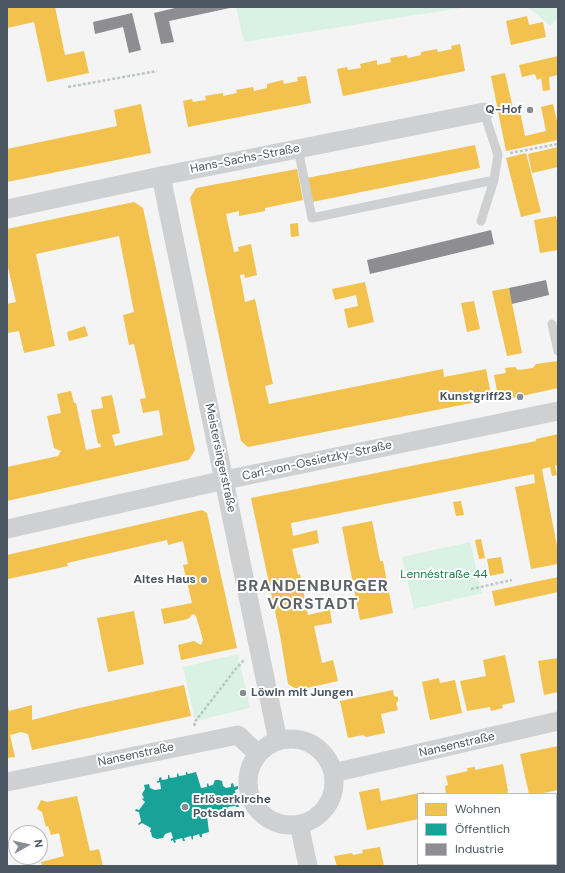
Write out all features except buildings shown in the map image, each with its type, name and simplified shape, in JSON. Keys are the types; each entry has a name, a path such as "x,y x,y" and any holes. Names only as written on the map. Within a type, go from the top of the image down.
{"street":[{"name":"Hans-Sachs-Straße","path":"7,209 161,176 484,112"},
{"name":"Meistersingerstraße","path":"161,176 278,740"},
{"name":"Carl-von-Ossietzky-Straße","path":"7,529 225,480 558,412"},
{"name":"Nansenstraße","path":"333,773 558,721"},
{"name":"Nansenstraße","path":"7,782 238,735 258,754"},
{"path":"292,739 306,742 318,749 328,760 333,773 333,787 330,800 322,811 312,819 299,824 286,825 273,821 262,814 253,803 248,791 248,778 251,765 258,754 278,740 292,739"},
{"path":"299,824 308,866"}],"lane":[{"path":"481,220 494,180 498,154 484,112"},
{"path":"298,149 312,218 494,180"},
{"path":"552,324 558,351"}],"path":[{"path":"68,87 157,71"},
{"path":"515,153 558,144"},
{"path":"471,589 512,580"},
{"path":"198,742 194,723 234,671 259,644"}],"green space":[{"path":"236,7 467,7 244,42"},
{"path":"528,7 558,7 558,17 551,26"},
{"name":"Lennéstraße 44","path":"470,542 482,593 414,609 402,557"},
{"path":"238,654 250,708 195,721 183,667"}],"place":[{"name":"Q-Hof","path":"530,110"},
{"name":"Kunstgriff23","path":"520,397"},
{"name":"Altes Haus","path":"204,580"},
{"name":"Löwin mit Jungen","path":"243,693"},
{"name":"Erlöserkirche Potsdam","path":"185,807"}],"district":[{"name":"BRANDENBURGER VORSTADT","path":"313,596"}]}
